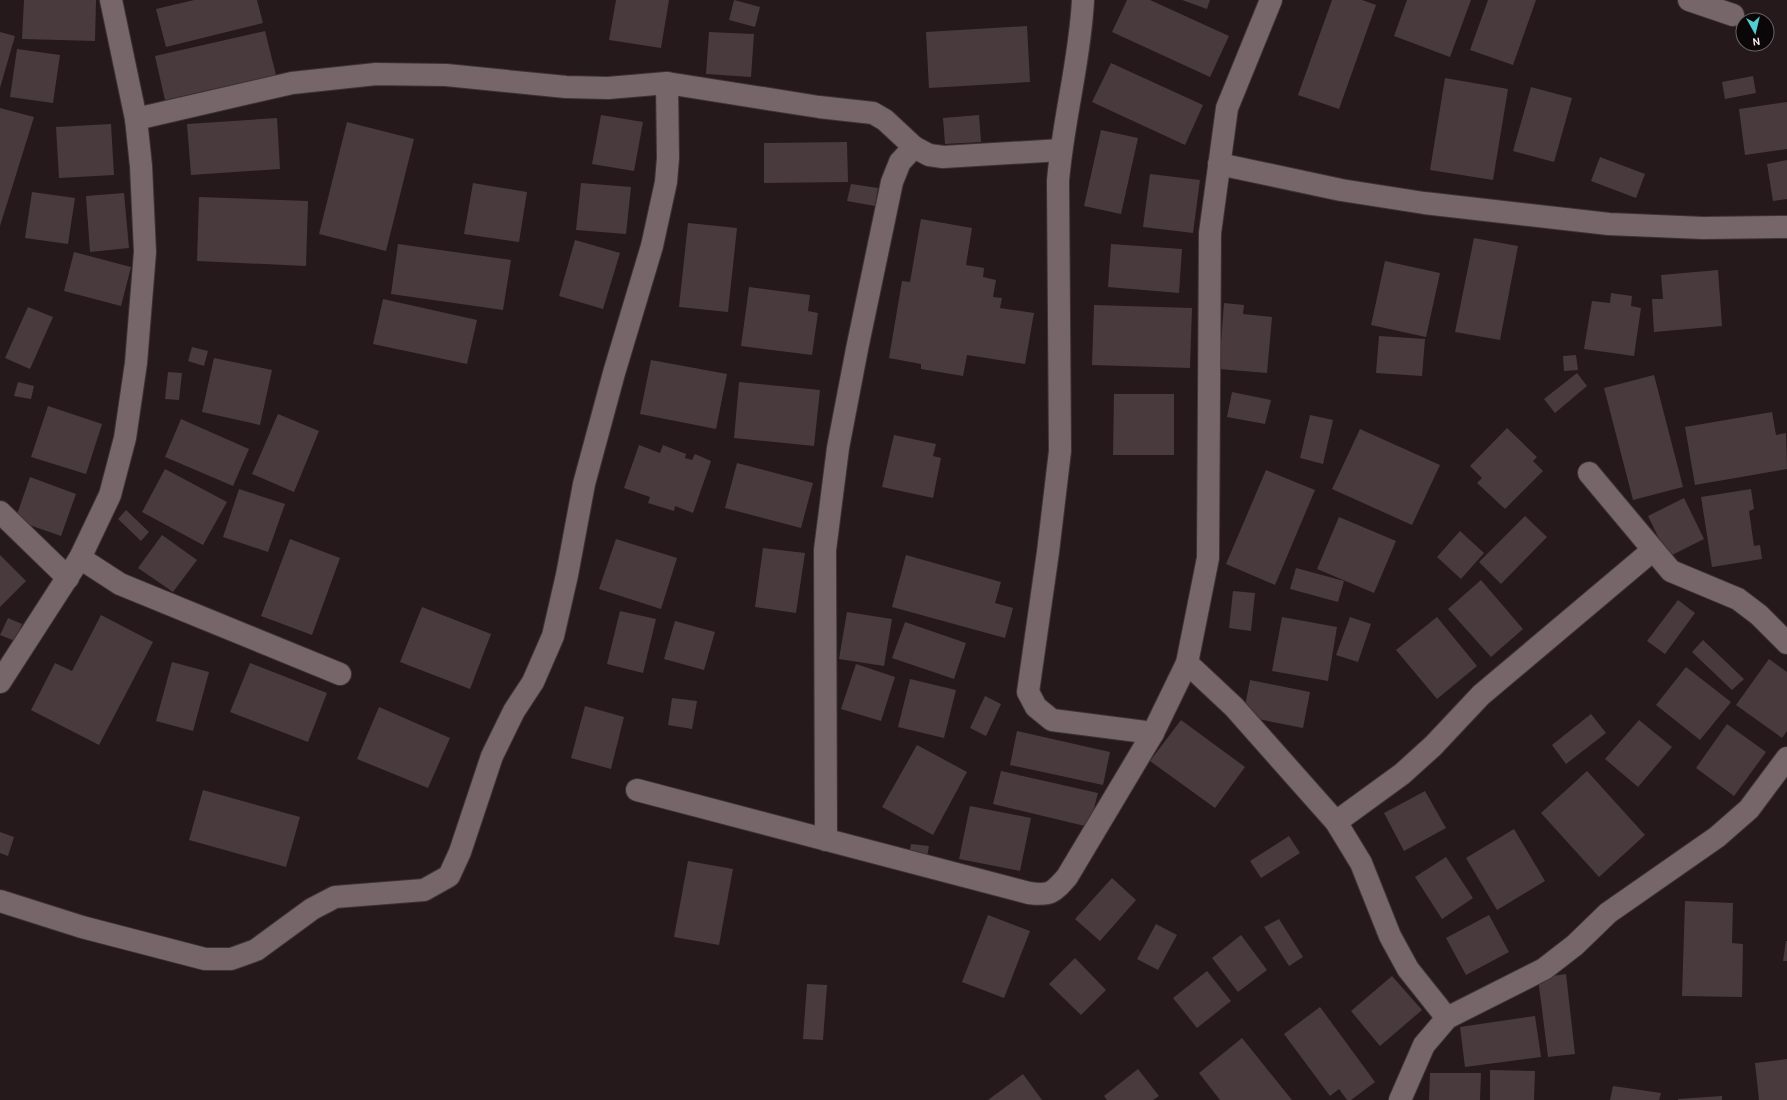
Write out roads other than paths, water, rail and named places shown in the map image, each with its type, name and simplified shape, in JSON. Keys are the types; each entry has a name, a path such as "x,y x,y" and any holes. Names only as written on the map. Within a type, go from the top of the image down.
{"street":[{"path":"0,682 80,558 110,496 125,438 136,363 145,252 141,166 136,119 112,0"},
{"path":"1083,0 1082,27 1061,150 1058,181 1060,451 1048,552 1028,692 1036,707 1052,720 1153,733"},
{"path":"637,790 1029,893 1045,895 1056,889 1067,877 1153,733 1187,663 1208,558 1210,233 1227,108 1270,0"},
{"path":"1689,0 1733,15"},
{"path":"136,119 292,83 376,74 446,75 566,88 608,88 666,83 819,107 873,113 885,120 914,147 929,155 943,157 1061,150"},
{"path":"0,901 82,927 205,959 231,959 256,950 312,908 335,897 424,890 449,876 460,852 492,756 514,711 533,682 553,636 567,575 584,484 614,373 652,246 666,182 668,158 666,83"},
{"path":"826,840 825,550 838,448 892,182 900,162 914,147"},
{"path":"1219,164 1341,190 1424,203 1609,224 1703,228 1787,227"},
{"path":"1589,473 1671,571 1738,599 1759,615 1787,643"},
{"path":"0,512 68,578"},
{"path":"1336,822 1402,774 1433,746 1482,695 1653,550"},
{"path":"80,558 120,584 340,674"},
{"path":"1187,663 1234,707 1336,822 1361,863 1390,936 1408,969 1447,1018"},
{"path":"1400,1100 1424,1045 1447,1018 1544,969 1575,945 1608,913 1717,837 1749,809 1787,758"}]}
